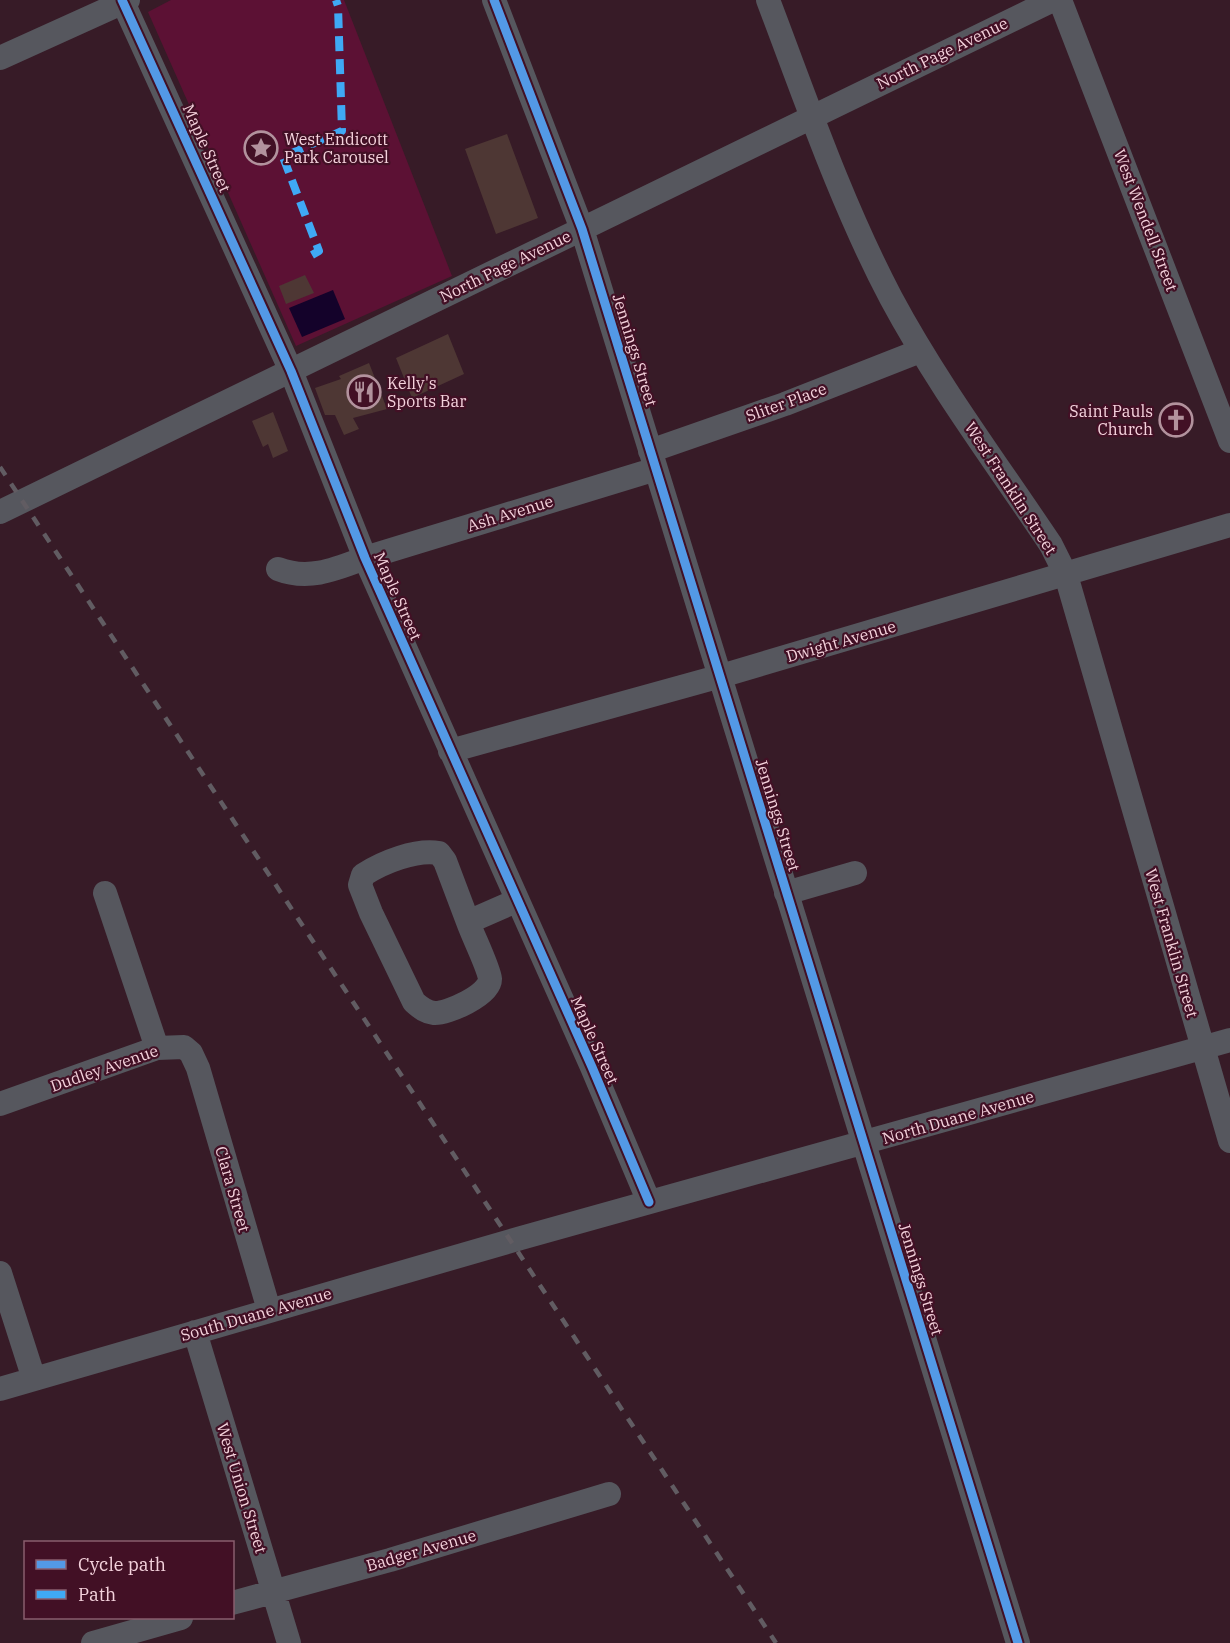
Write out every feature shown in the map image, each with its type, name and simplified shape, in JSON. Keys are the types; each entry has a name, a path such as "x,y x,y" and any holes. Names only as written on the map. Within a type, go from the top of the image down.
{"street":[{"name":"Jennings Street","path":"494,0 582,229 1018,1643"},
{"name":"West Franklin Street","path":"768,0 849,209 890,296 920,351 1051,545 1066,575 1230,1141"},
{"name":"North Page Avenue","path":"0,512 1053,0"},
{"name":"West Wendell Street","path":"1060,0 1230,441"},
{"path":"0,58 124,1"},
{"name":"Maple Street","path":"124,1 291,371 365,558 592,1067 649,1202"},
{"name":"Sliter Place","path":"653,460 784,404 920,351"},
{"name":"Ash Avenue","path":"278,569 303,574 327,572 653,460"},
{"name":"Dwight Avenue","path":"450,751 721,676 1230,525"},
{"path":"428,851 439,853 446,861 468,922 490,978 487,989 478,998 435,1014 424,1010 414,1002 371,914 360,885 363,874 376,866 428,851"},
{"path":"786,893 855,873"},
{"path":"105,893 157,1048"},
{"path":"468,922 516,901"},
{"name":"North Duane Avenue","path":"512,1240 864,1144 1230,1040"},
{"name":"Dudley Avenue","path":"0,1104 157,1048 184,1047 191,1053 198,1068"},
{"name":"Clara Street","path":"198,1068 269,1310"},
{"name":"South Duane Avenue","path":"0,1389 512,1240"},
{"path":"0,1273 34,1379"},
{"name":"West Union Street","path":"195,1332 290,1643"},
{"name":"Badger Avenue","path":"234,1602 390,1560 609,1494"},
{"path":"93,1643 119,1639 175,1619"}],"shaded area":[{"path":"171,0 344,0 452,276 296,346 148,12"},
{"path":"333,290 345,319 302,337 289,308"}],"building":[{"path":"507,134 538,218 496,234 465,149"},
{"path":"305,275 314,293 286,304 279,286"},
{"path":"448,334 464,374 412,398 396,358"},
{"path":"369,363 387,409 353,418 359,429 344,435 335,415 325,415 315,388 341,379 339,376"},
{"path":"273,412 288,451 273,458 268,444 263,447 252,421"}],"railway":[{"path":"0,467 776,1643"}],"marked path":[{"path":"312,255 319,251 283,157 342,131 336,0"}],"cycle path":[{"path":"122,0 291,371 365,558 592,1067 649,1202"},
{"path":"494,0 582,229 1018,1643"}],"place":[{"name":"West Endicott Park Carousel","path":"261,148"},
{"name":"Kelly's Sports Bar","path":"364,392"},
{"name":"Saint Pauls Church","path":"1176,420"}]}
